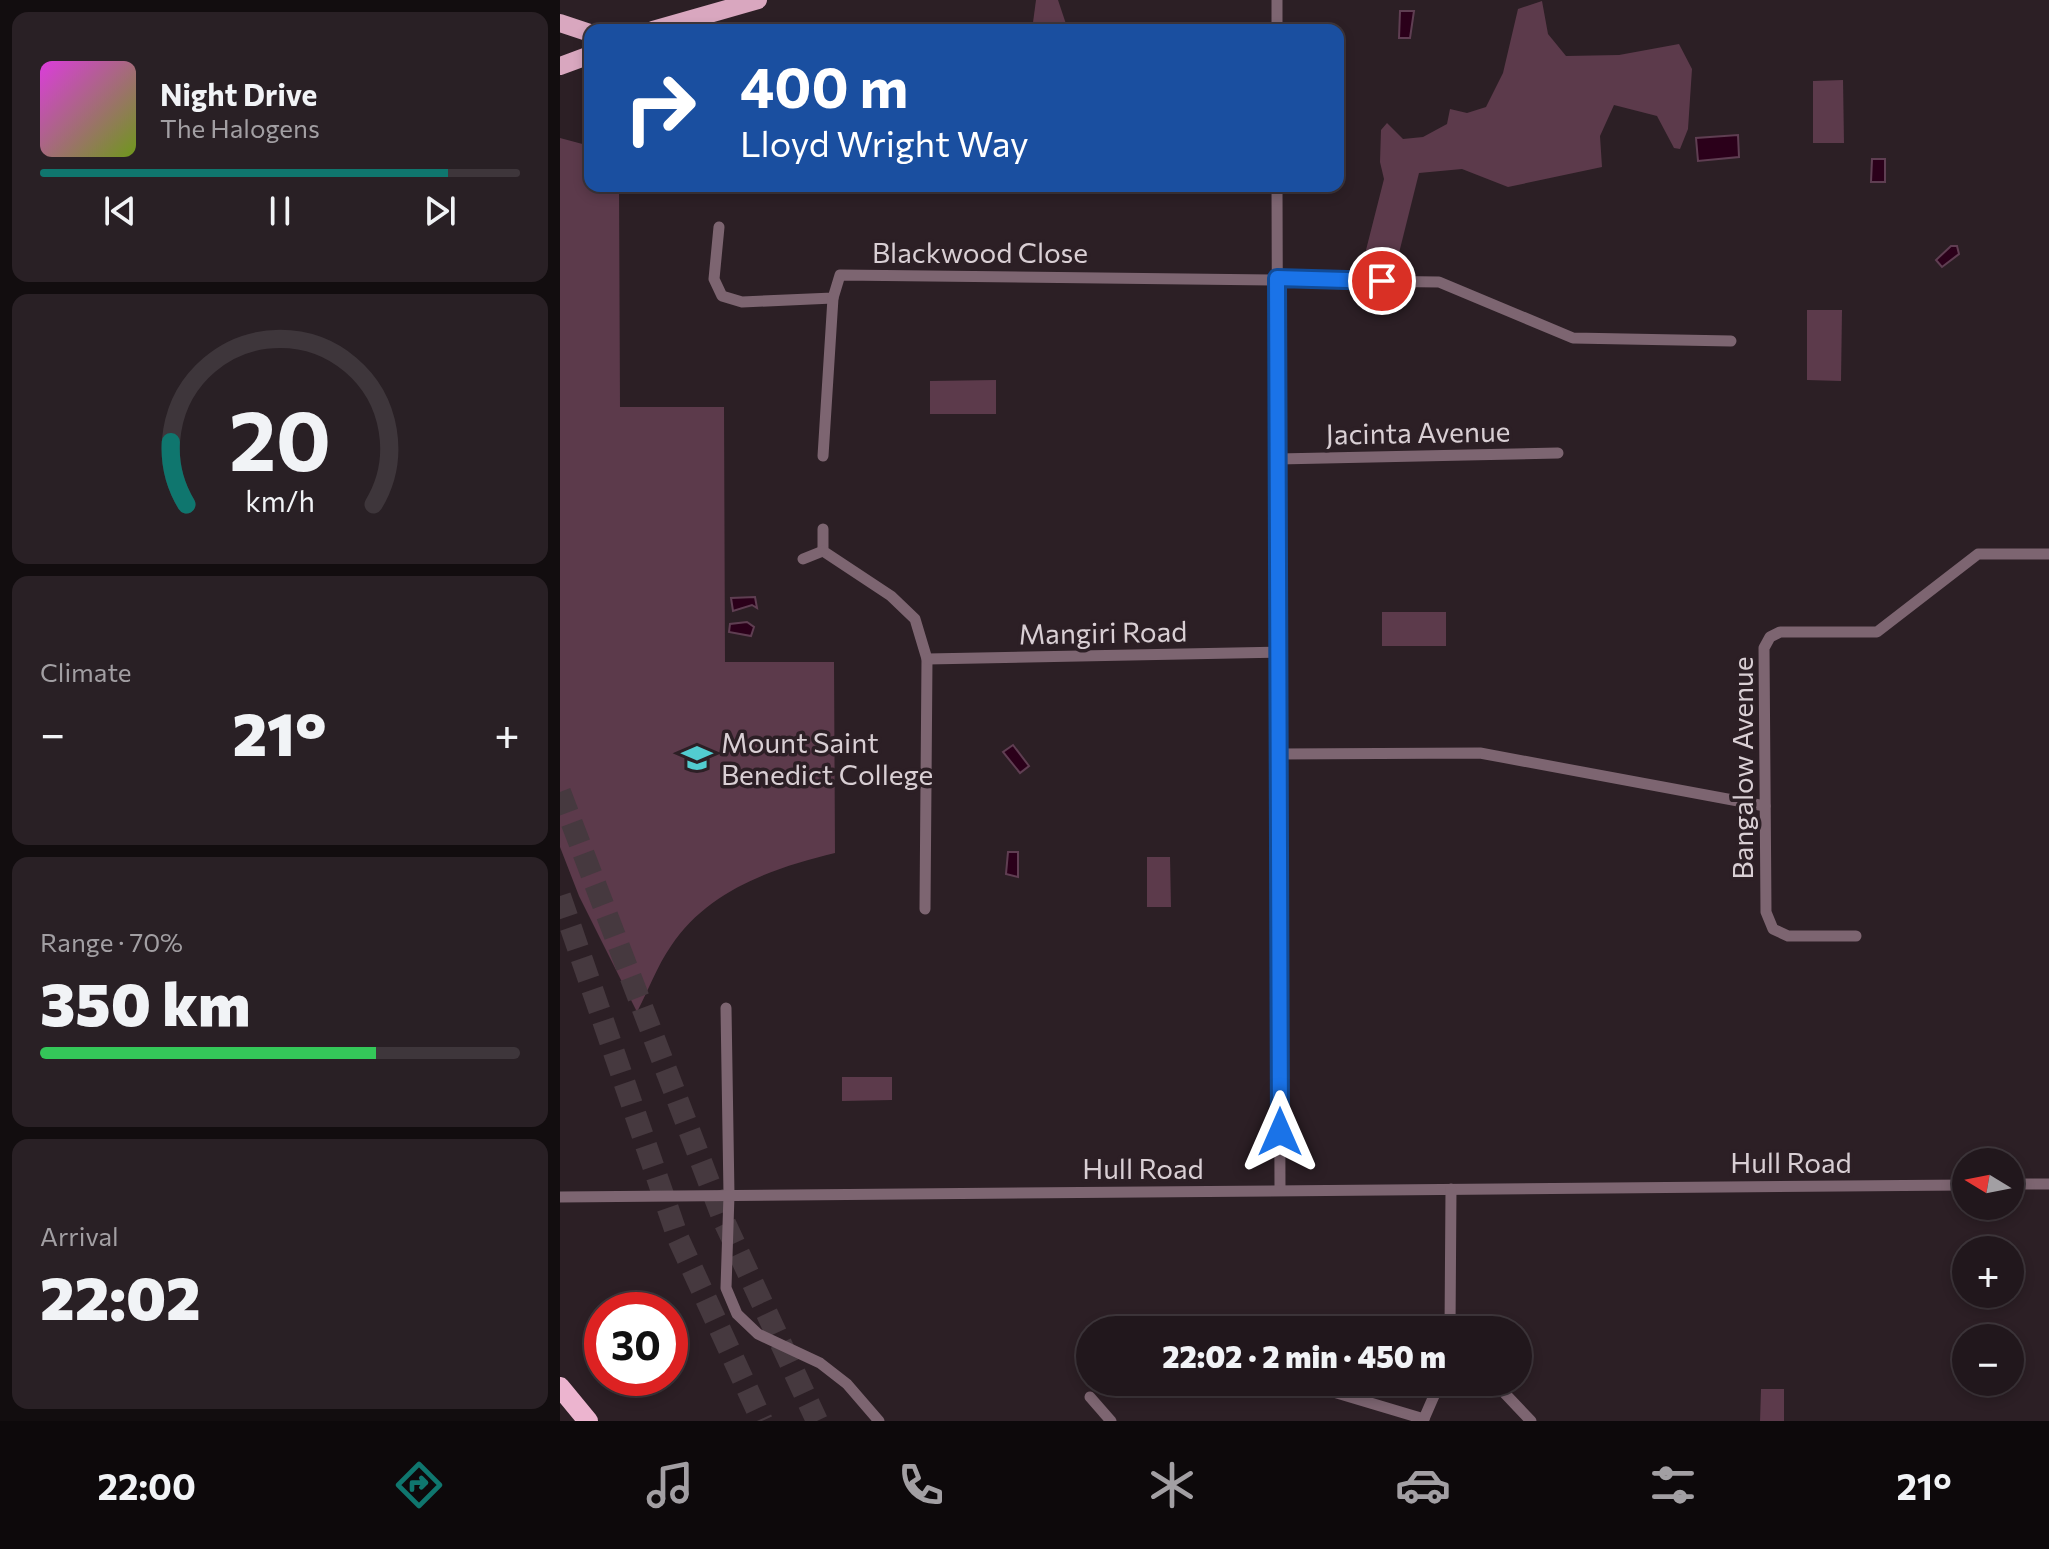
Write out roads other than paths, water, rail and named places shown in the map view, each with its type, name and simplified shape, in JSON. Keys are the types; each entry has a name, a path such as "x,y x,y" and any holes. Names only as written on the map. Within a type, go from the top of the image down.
{"highway":[{"path":"560,1387 588,1421"}],"main road":[{"path":"673,24 758,0"},
{"path":"560,23 584,31"},
{"path":"560,66 584,57"}],"street":[{"path":"1277,0 1277,24"},
{"path":"1277,192 1280,1190"},
{"path":"719,227 714,279 722,296 742,302 833,298 823,456"},
{"name":"Blackwood Close","path":"833,298 840,275 1277,278"},
{"path":"1277,278 1439,282 1573,338 1731,341"},
{"name":"Jacinta Avenue","path":"1278,459 1558,453"},
{"path":"823,529 823,551"},
{"path":"803,559 823,551"},
{"path":"823,551 891,596 915,619 927,659 925,909"},
{"name":"Bangalow Avenue","path":"1856,936 1788,936 1773,929 1766,912 1764,648 1770,637 1780,632 1877,632 1978,554 2049,554"},
{"name":"Mangiri Road","path":"927,659 1279,652"},
{"path":"1279,754 1480,753 1765,806"},
{"path":"726,1008 729,1195 726,1288 737,1314 758,1334 820,1363 838,1377 879,1421"},
{"path":"2024,1184 2049,1184"},
{"name":"Hull Road","path":"560,1197 1952,1185"},
{"path":"1450,1316 1451,1189"},
{"path":"1346,1396 1424,1420 1434,1396"},
{"path":"1507,1396 1531,1421"},
{"path":"1090,1397 1111,1421"}],"tunnel":[{"path":"560,792 723,1219 817,1421"},
{"path":"560,896 678,1238 762,1421"}],"place":[{"name":"Mount Saint Benedict College","path":"697,758"}]}
